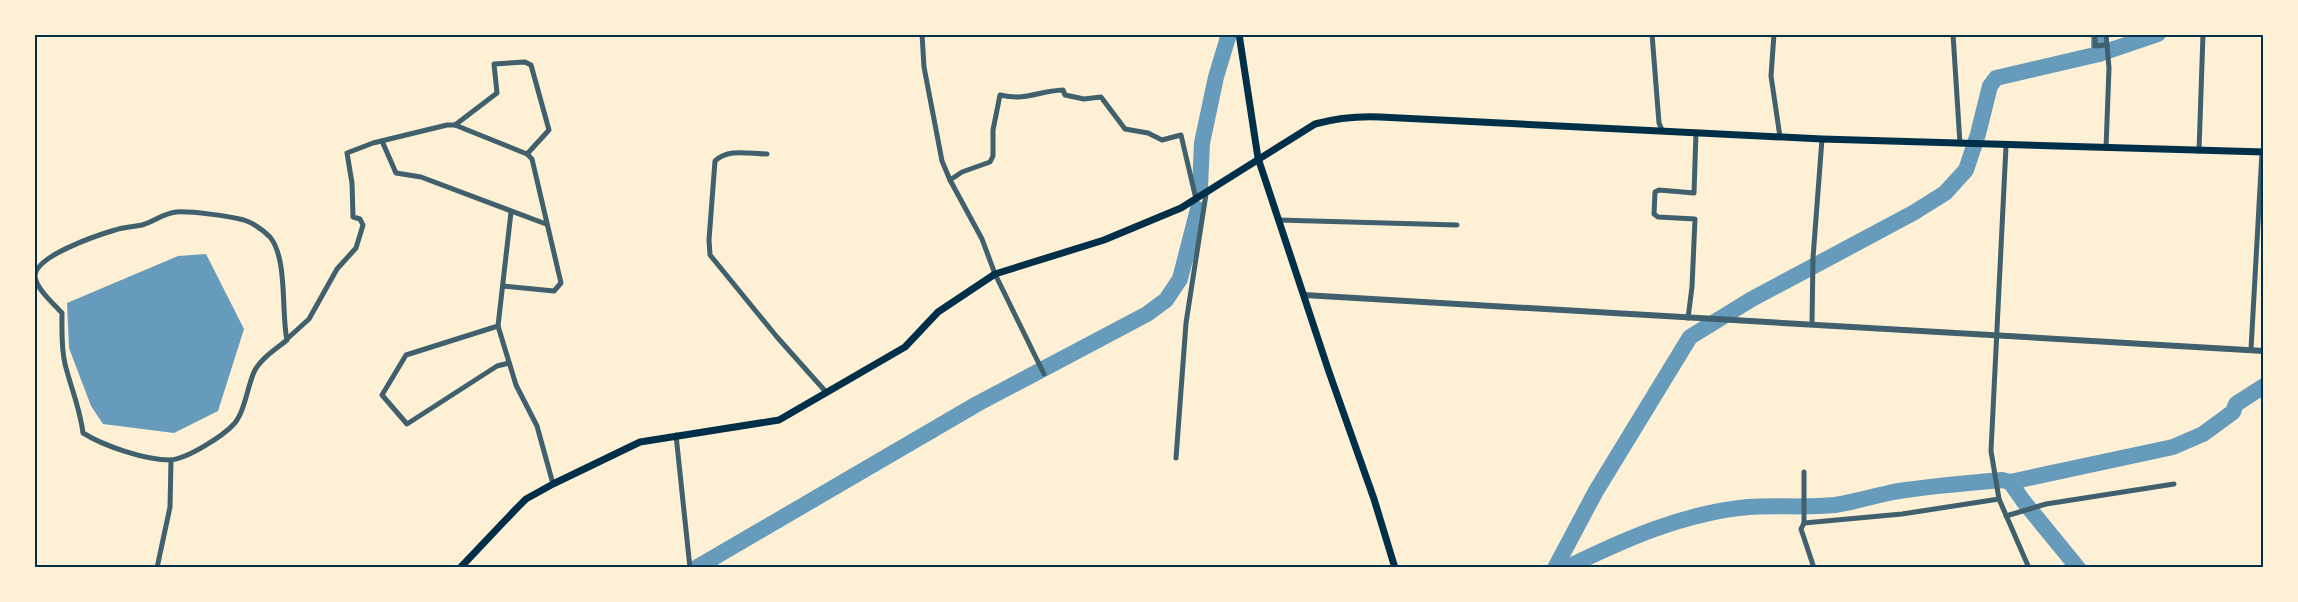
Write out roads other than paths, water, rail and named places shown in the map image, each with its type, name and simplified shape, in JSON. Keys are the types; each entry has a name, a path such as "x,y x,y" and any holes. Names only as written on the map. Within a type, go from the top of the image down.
{"main road":[{"path":"1239,34 1258,158 1395,567"},
{"path":"460,567 526,499 553,484 640,442 779,420 904,347 938,312 995,274 1104,240 1181,208 1315,124 1351,116 1822,139 2263,152"}],"street":[{"path":"922,34 924,67 942,161 982,239 995,274 1044,374"},
{"path":"1652,34 1659,123 1662,130"},
{"path":"1774,34 1771,76 1780,137"},
{"path":"1953,34 1960,144"},
{"path":"2095,34 2095,46 2106,46"},
{"path":"2106,34 2108,56 2106,148"},
{"path":"2199,151 2203,34"},
{"path":"455,125 497,93 494,64 525,62 531,65 549,130 527,154"},
{"path":"950,180 962,172 990,162 993,156 993,130 1000,95 1026,98 1047,91 1063,90 1065,95 1072,98 1101,97 1125,129 1148,133 1162,140 1181,135 1196,199"},
{"path":"286,340 282,274 272,239 261,229 245,220 190,212 173,212 143,225 116,229 49,257 41,263 35,278 62,313 65,365 74,389 83,433 112,448 171,460 221,436 236,422 258,365 286,340 309,319 331,279 356,248 363,225 360,219 353,217 352,183 347,153 382,141 455,125 527,154 532,159 561,283 554,291 503,286"},
{"path":"1688,318 1695,219 1658,217 1654,214 1655,192 1659,190 1694,193 1696,132"},
{"path":"1812,323 1813,258 1822,139"},
{"path":"382,141 396,173 421,177 546,224"},
{"path":"2006,146 1991,443 1999,499 2029,567"},
{"path":"2251,349 2263,152"},
{"path":"767,154 728,153 720,155 715,161 710,255 777,337 826,392"},
{"path":"1176,459 1186,322 1206,194"},
{"path":"511,212 498,326 516,385 537,426 553,484"},
{"path":"1278,220 1457,225"},
{"path":"1304,295 2264,351"},
{"path":"498,326 406,356 382,395 407,423 497,366 509,363"},
{"path":"676,435 689,565"},
{"path":"157,567 170,507 171,460"},
{"path":"1804,473 1804,521 1801,529 1814,567"},
{"path":"2006,516 2046,504 2174,484"},
{"path":"1804,521 1902,514 1999,499"}],"water":[{"path":"206,254 244,329 218,411 174,433 103,424 91,406 69,348 67,303 178,256"}],"waterway":[{"path":"1200,187 1202,143 1216,77 1229,34"},
{"path":"2099,34 2099,54"},
{"path":"1555,568 1596,491 1690,337 1752,299 1913,213 1945,193 1966,170 1990,86 1996,78 2099,54 2158,34"},
{"path":"696,568 977,404 1147,314 1166,300 1180,279 1198,209"},
{"path":"1566,568 1654,529 1724,510 1759,506 1835,505 1920,488 2002,480 2010,482 2173,447 2203,434 2233,412 2236,404 2264,386"},
{"path":"2010,482 2078,568"}]}
